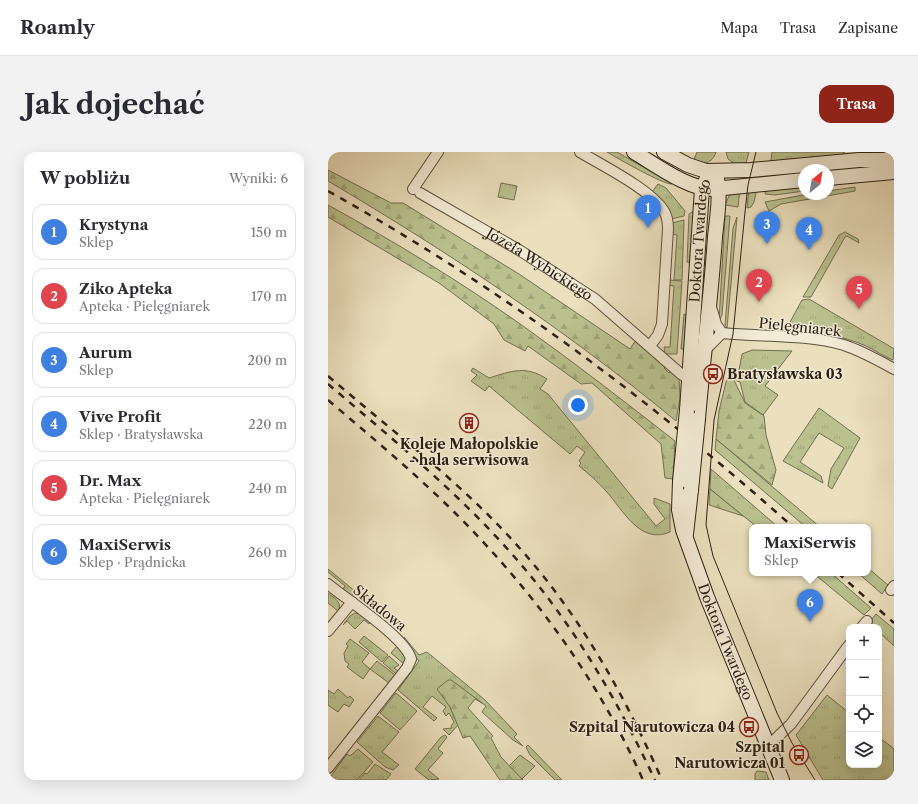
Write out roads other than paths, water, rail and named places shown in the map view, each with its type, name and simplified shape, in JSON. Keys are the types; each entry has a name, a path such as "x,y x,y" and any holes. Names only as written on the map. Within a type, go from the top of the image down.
{"street":[{"name":"Józefa Wybickiego","path":"438,152 416,191 519,250 595,299 668,363 690,379"},
{"path":"580,152 645,192 655,200 666,216 668,229 662,324 658,335 650,346"},
{"path":"634,152 681,179 702,189 718,189 798,181"},
{"path":"664,152 697,169 715,171 859,160 894,160"},
{"name":"Doktora Twardego","path":"686,536 703,352 710,306 718,189 715,171 708,176 702,189 690,379 680,481 679,510 686,536 707,597 782,780"},
{"path":"834,177 894,172"},
{"path":"703,352 722,333 716,324 710,306"},
{"name":"Pielęgniarek","path":"722,333 834,342 863,352 894,369"},
{"name":"Składowa","path":"328,584 399,641 411,656 411,661 407,668 328,768"},
{"path":"328,631 352,602"},
{"path":"768,746 790,724 846,649"}],"tram line":[{"path":"756,152 748,185 733,334 714,420 706,525 713,556 777,713 792,743 815,780"}],"railway":[{"path":"328,191 452,266 512,305 570,346 683,433 790,524"},
{"path":"328,376 424,456 471,498 515,543 538,570 560,597 580,626 616,686 662,780"},
{"path":"328,384 430,472 478,518 502,543 544,592 580,643 612,696 655,780"},
{"path":"328,400 434,492 478,536 533,600 559,634 605,705 643,780"},
{"path":"841,576 894,623"}],"place":[{"name":"Krystyna","path":"648,228"},
{"name":"Aurum","path":"767,244"},
{"name":"Vive Profit","path":"809,250"},
{"name":"Ziko Apteka","path":"759,302"},
{"name":"Dr. Max","path":"859,309"},
{"name":"Bratysławska 03","path":"713,374"},
{"name":"Koleje Małopolskie - hala serwisowa","path":"469,423"},
{"name":"MaxiSerwis","path":"810,622"},
{"name":"Szpital Narutowicza 04","path":"749,727"},
{"name":"Szpital Narutowicza 01","path":"799,755"}]}
